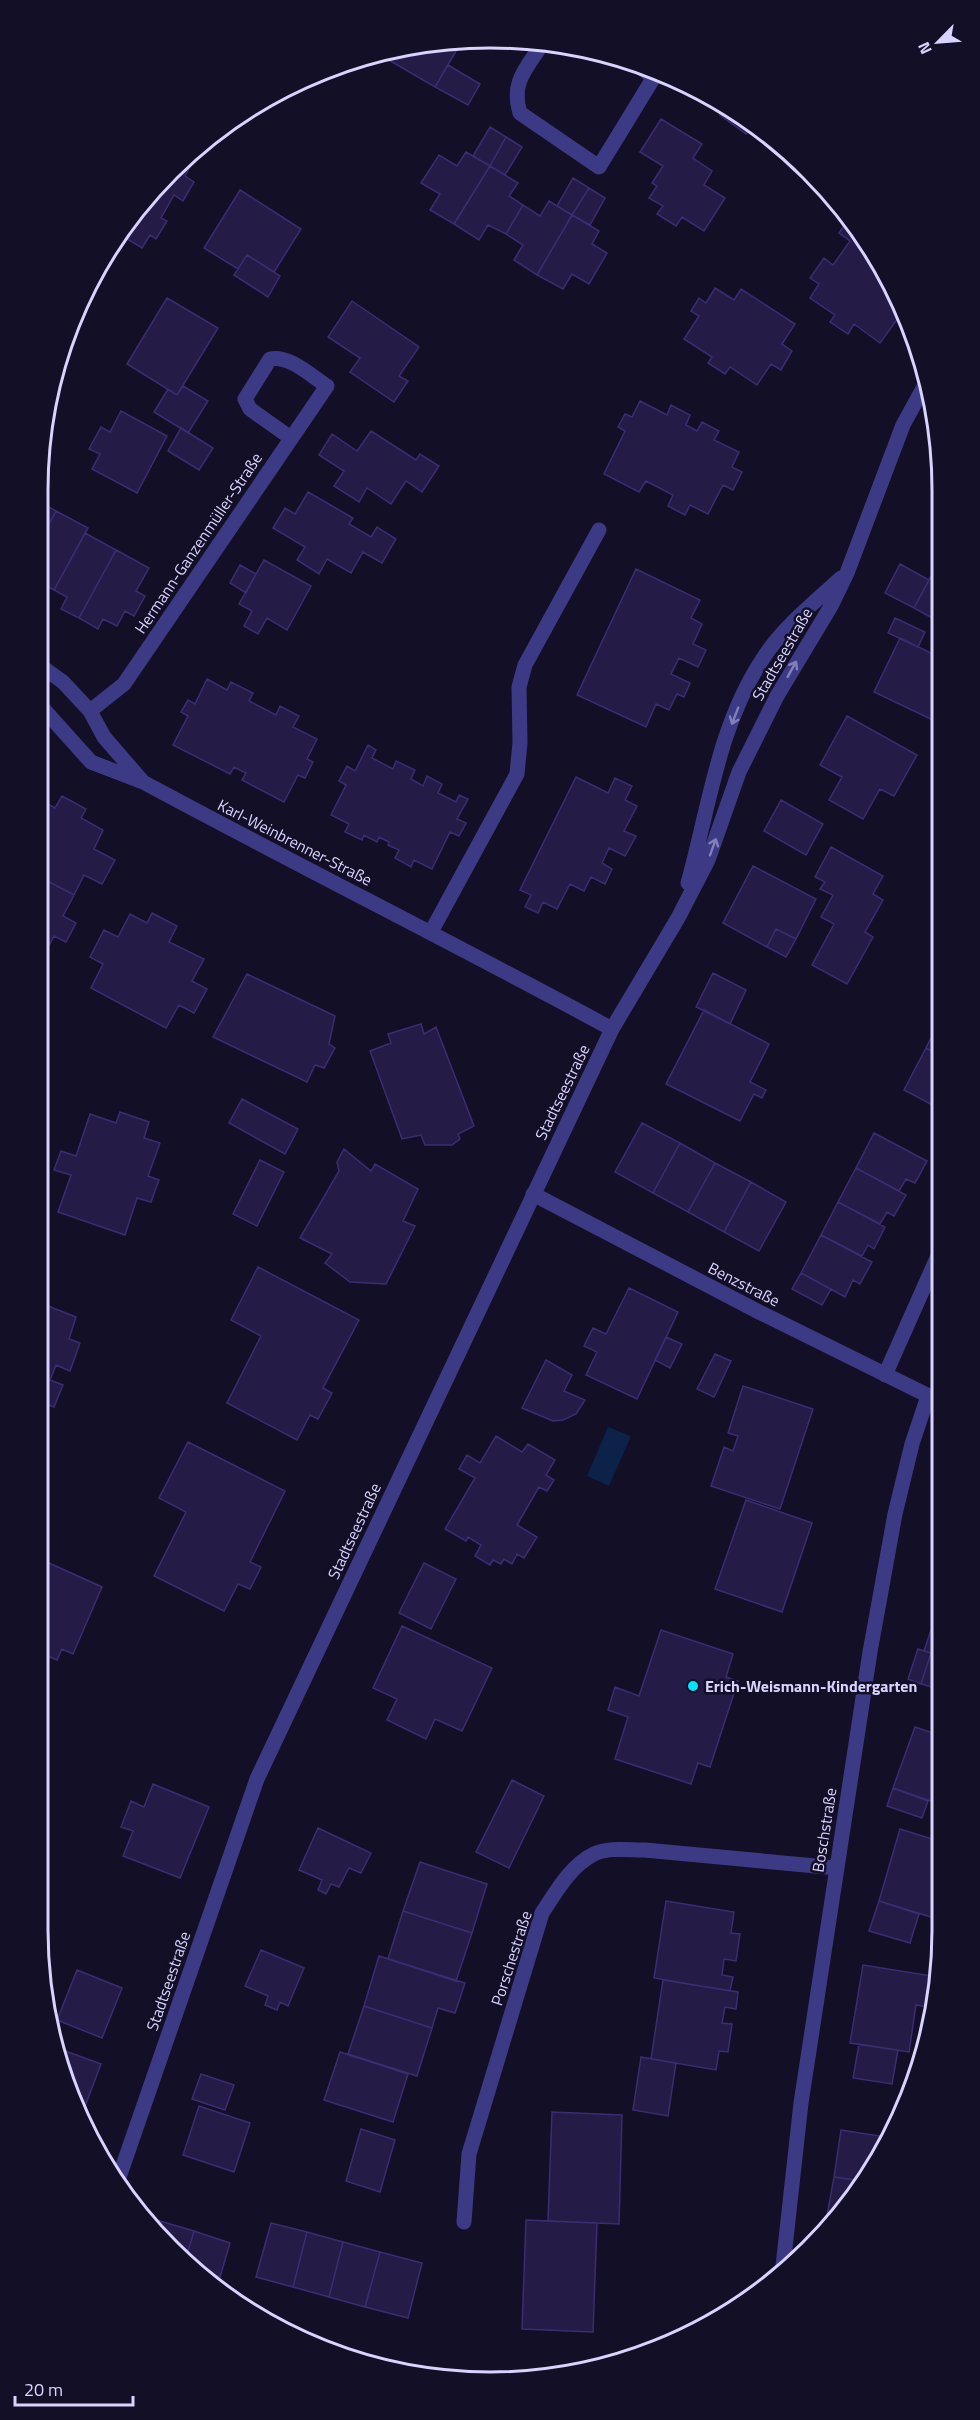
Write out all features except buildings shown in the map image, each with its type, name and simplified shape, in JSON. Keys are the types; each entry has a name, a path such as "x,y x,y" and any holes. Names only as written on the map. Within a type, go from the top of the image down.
{"street":[{"path":"538,51 516,86 520,113 599,167 652,79"},
{"name":"Hermann-Ganzenmüller-Straße","path":"90,711 124,684 327,386 286,359 270,359 245,399 250,409 291,438"},
{"name":"Stadtseestraße","path":"120,2173 257,1779 612,1029 678,918 708,860 739,772 777,696 831,606 847,573 903,425 921,392"},
{"path":"431,932 517,774 520,744 519,687 525,665 599,530"},
{"name":"Stadtseestraße","path":"678,918 696,854 717,762 744,691 763,658 792,624 847,573"},
{"name":"Karl-Weinbrenner-Straße","path":"48,671 63,682 90,711 104,737 143,782"},
{"name":"Karl-Weinbrenner-Straße","path":"48,714 91,762 143,782 612,1029"},
{"name":"Benzstraße","path":"533,1194 759,1312 932,1398"},
{"path":"885,1375 932,1269"},
{"name":"Boschstraße","path":"784,2260 801,2103 895,1514 912,1444 932,1403"},
{"name":"Porschestraße","path":"464,2222 469,2154 542,1913 564,1879 594,1854 613,1850 645,1850 837,1868"}],"water":[{"path":"608,1427 631,1436 609,1486 587,1476"}],"place":[{"name":"Erich-Weismann-Kindergarten","path":"693,1686"}]}
